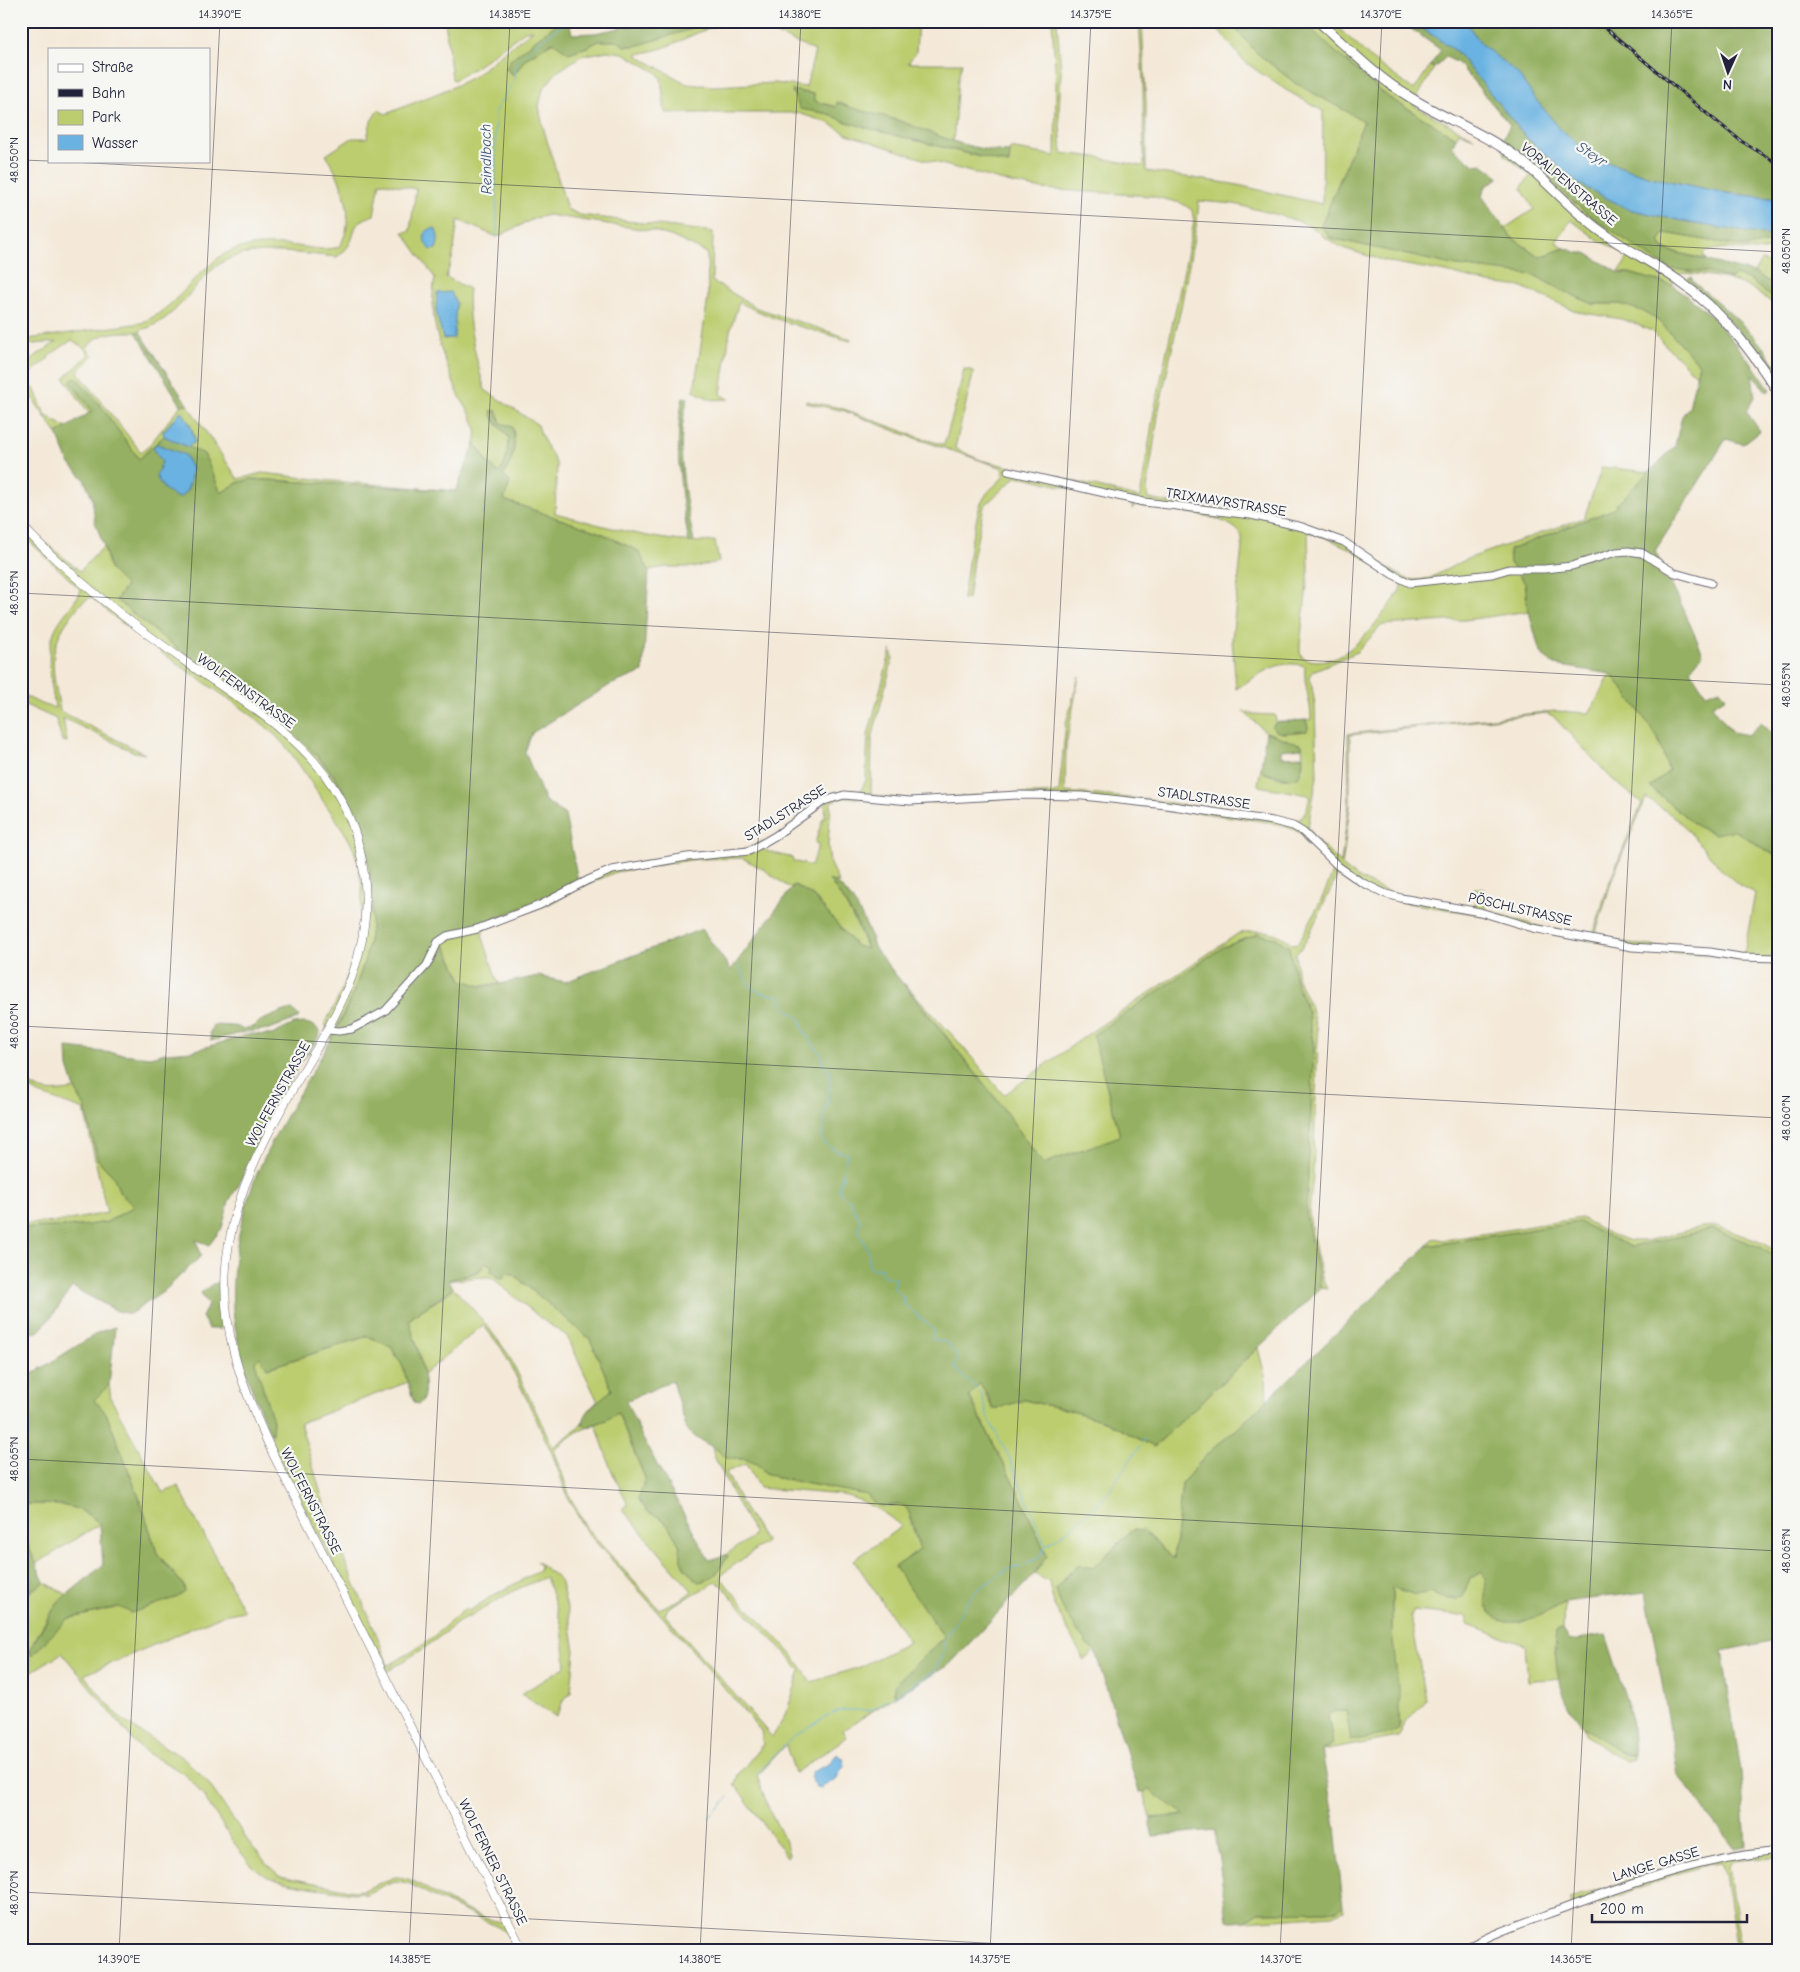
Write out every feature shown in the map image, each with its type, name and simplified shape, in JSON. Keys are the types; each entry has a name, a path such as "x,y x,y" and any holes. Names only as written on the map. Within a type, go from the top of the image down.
{"main road":[{"name":"VORALPENSTRASSE","path":"1318,21 1394,87 1420,104 1512,153 1596,228 1689,288 1736,332 1779,393"},
{"name":"WOLFERNSTRASSE","path":"21,525 59,561 118,611 278,728 314,762 336,791 354,828 366,895 364,937 354,973 328,1030 262,1146 238,1206 227,1256 225,1296 228,1330 245,1392 263,1433 440,1783"},
{"name":"WOLFERNER STRASSE","path":"440,1783 523,1951"}],"street":[{"name":"TRIXMAYRSTRASSE","path":"1008,470 1144,502 1251,516 1302,527 1344,542 1410,584 1492,574 1508,569 1544,569 1572,566 1616,552 1634,551 1646,554 1669,570 1711,583"},
{"name":"STADLSTRASSE","path":"328,1030 352,1029 385,1011 427,965 438,942 444,937 477,929 535,907 612,870 687,857 749,851 775,836 824,801 839,796 853,795 886,800 910,800 1018,795 1083,796 1166,804 1273,821 1293,826 1307,835"},
{"name":"PÖSCHLSTRASSE","path":"1307,835 1326,855 1350,875 1373,888 1401,898 1480,912 1533,928 1584,936 1632,947 1710,952 1740,957 1779,958"},
{"name":"LANGE GASSE","path":"1461,1951 1500,1932 1674,1870 1724,1858 1779,1851"}],"green space":[{"path":"445,21 560,21 511,59 506,69 514,75 525,59 553,42 569,53 599,41 618,41 625,46 635,46 688,30 705,21 801,21 803,23 806,21 918,21 916,52 908,63 962,63 958,79 953,142 898,121 848,107 838,102 836,107 813,101 814,94 792,91 800,108 829,114 867,128 1008,164 1010,148 1055,156 1056,80 1052,21 1057,21 1061,72 1059,113 1062,153 1096,157 1142,166 1144,164 1143,82 1139,21 1142,21 1146,103 1146,171 1233,184 1322,204 1323,111 1286,90 1242,59 1212,21 1229,21 1257,53 1295,83 1364,121 1321,226 1330,238 1458,266 1534,275 1561,290 1593,304 1620,304 1646,312 1661,323 1699,364 1696,375 1651,331 1634,323 1578,312 1522,287 1489,283 1365,255 1343,248 1324,237 1317,230 1301,222 1275,214 1234,204 1199,201 1197,222 1181,307 1159,409 1147,489 1149,499 1275,517 1318,529 1351,544 1401,576 1419,580 1430,578 1467,559 1584,518 1602,467 1649,472 1611,510 1509,550 1510,563 1525,583 1529,611 1465,620 1382,625 1357,652 1313,671 1310,677 1315,704 1317,777 1308,827 1314,839 1341,863 1349,804 1348,734 1555,711 1589,713 1611,674 1657,736 1669,771 1650,787 1698,827 1716,834 1734,830 1779,858 1779,961 1738,960 1713,955 1648,951 1549,933 1477,914 1408,903 1369,890 1339,872 1307,939 1295,954 1298,980 1311,1008 1318,1036 1313,1174 1309,1215 1321,1277 1327,1289 1321,1288 1306,1215 1314,1048 1308,1012 1297,986 1289,947 1276,938 1258,934 1223,947 1093,1035 1120,1136 1043,1164 997,1100 904,983 1004,1095 1091,1032 1239,933 1253,931 1273,933 1292,944 1298,943 1324,893 1334,866 1306,837 1287,827 1257,820 1075,798 1021,797 916,803 855,798 837,799 831,802 828,844 830,864 839,883 830,881 851,914 867,950 856,946 814,897 795,885 791,889 763,869 742,858 696,859 616,872 551,903 484,929 482,935 500,984 481,986 462,980 443,940 539,900 578,881 613,868 698,853 735,851 750,848 763,841 762,847 766,851 793,858 793,861 811,866 819,844 815,843 823,818 825,818 826,797 838,793 860,792 866,780 868,735 891,650 893,658 872,738 871,793 879,797 912,799 1059,792 1066,723 1079,676 1066,745 1065,792 1149,800 1293,822 1303,816 1310,797 1308,795 1259,786 1258,784 1261,768 1272,776 1298,777 1303,765 1302,745 1266,732 1243,711 1251,714 1275,715 1276,722 1273,726 1275,731 1283,733 1307,731 1306,720 1311,719 1305,666 1286,664 1277,666 1261,673 1236,689 1232,639 1242,537 1231,526 1221,520 1193,513 1140,506 1135,506 1132,509 1132,504 1024,477 1016,477 984,506 973,559 968,599 963,599 971,542 980,505 987,493 1003,477 1003,468 903,434 845,411 806,403 806,401 841,408 944,445 964,369 974,371 955,448 980,460 1140,498 1154,412 1194,222 1192,210 1181,203 1151,196 1042,189 1011,183 923,159 847,134 829,123 798,113 665,113 661,78 656,72 623,53 607,51 581,56 557,72 543,89 539,106 542,123 567,209 580,215 713,232 712,281 757,308 851,339 851,341 779,320 739,302 730,331 721,394 729,399 712,400 694,391 708,298 707,253 673,237 654,231 549,215 535,218 497,237 458,220 453,256 446,277 469,289 470,326 485,390 538,425 541,435 557,465 555,513 656,538 697,542 715,541 719,562 695,567 667,567 649,570 638,551 601,533 504,500 510,482 503,476 509,464 514,446 512,427 501,423 497,411 491,411 496,423 509,438 505,464 499,473 488,463 475,443 476,429 474,422 457,391 441,350 434,322 433,293 435,278 403,232 410,231 416,189 380,182 374,215 360,222 355,229 350,243 337,257 266,252 251,253 226,260 205,277 166,318 140,332 111,333 92,342 87,348 93,356 78,372 141,452 148,447 181,405 187,404 238,479 262,473 456,491 251,479 237,483 221,493 204,454 188,447 195,442 188,422 181,412 163,431 164,436 139,459 100,405 76,377 71,382 92,411 89,413 64,378 89,355 85,349 72,340 50,355 47,360 25,377 35,390 45,415 67,428 57,434 21,382 21,369 37,355 57,342 21,345 21,340 141,323 166,307 211,264 223,255 242,247 289,245 324,249 339,247 345,236 347,224 346,200 337,176 326,155 352,138 367,138 371,121 378,110 386,114 453,87 476,75 533,30 525,31 473,69 454,80 452,79","holes":["738,22 758,26 815,51 806,87 774,83 713,86 687,84 638,56 638,54 653,51 710,28","1308,532 1327,538 1354,551 1402,584 1399,592 1376,623 1349,650 1327,660 1315,661 1303,658 1300,653 1309,568","1546,713 1553,716 1612,779 1642,803 1608,886 1593,936 1540,927 1486,910 1484,889 1474,888 1477,901 1470,908 1436,903 1386,891 1370,884 1342,866 1350,806 1350,735","1646,798 1673,816 1685,827 1724,872 1738,884 1755,893 1744,954 1628,944 1595,936 1612,879"]},
{"path":"560,21 574,21 570,25 572,34 595,33 655,21 705,21 688,30 635,46 625,46 618,41 599,41 569,53 553,42 525,59 514,75 506,69 511,59"},
{"path":"1229,21 1304,21 1331,48 1388,97 1456,138 1452,147 1474,165 1482,164 1500,177 1486,186 1482,196 1511,237 1540,257 1565,248 1578,253 1586,253 1621,274 1629,273 1672,285 1704,309 1752,364 1770,390 1767,392 1752,374 1755,397 1746,411 1760,431 1743,444 1726,439 1655,551 1703,654 1690,670 1706,694 1720,689 1726,697 1712,706 1732,732 1749,735 1761,722 1779,740 1779,858 1734,830 1716,834 1698,827 1650,787 1669,771 1657,736 1611,674 1555,665 1545,658 1539,649 1527,604 1525,583 1510,563 1509,550 1611,510 1675,446 1682,416 1689,407 1699,364 1661,323 1645,312 1620,304 1593,304 1561,290 1534,275 1458,266 1330,238 1321,226 1364,121 1295,83 1257,53"},
{"path":"1304,21 1331,21 1373,60 1414,90 1430,66 1434,68 1418,96 1415,106 1474,138 1459,132 1456,138 1388,97 1331,48"},
{"path":"1411,21 1456,51 1526,137 1580,184 1628,209 1696,224 1779,237 1779,242 1746,247 1665,233 1659,241 1663,249 1754,273 1779,288 1779,298 1767,294 1750,280 1736,275 1732,279 1710,273 1671,269 1590,216 1564,194 1541,169 1502,141 1510,125 1458,63 1446,57 1434,68 1430,66 1441,50 1407,26"},
{"path":"1465,21 1779,21 1779,199 1726,193 1650,177 1607,162 1582,148 1561,130 1517,73 1481,44"},
{"path":"792,90 814,94 814,101 836,107 837,102 900,121 966,145 994,151 1010,152 1009,164 867,128 829,114 800,109"},
{"path":"1502,141 1541,169 1564,194 1590,216 1651,257 1672,269 1710,273 1731,279 1736,275 1748,279 1767,294 1779,298 1779,311 1769,301 1746,286 1721,278 1681,273 1672,285 1619,272 1629,256 1595,238 1571,220 1556,242 1565,248 1540,257 1511,237 1505,228 1534,209 1521,188 1531,175 1505,155"},
{"path":"1665,233 1746,247 1779,242 1779,248 1755,251 1724,248 1705,252 1703,256 1708,260 1663,249 1659,241"},
{"path":"1761,260 1779,268 1779,288 1754,273"},
{"path":"1691,277 1693,282 1740,323 1763,347 1778,371 1779,386 1737,330 1687,282 1687,279"},
{"path":"136,332 140,332 187,404 181,405"},
{"path":"76,377 100,405 139,459 164,436 204,454 221,493 237,483 251,479 456,491 475,443 488,463 499,473 505,464 509,438 496,423 491,411 497,411 501,423 512,427 514,434 511,458 503,476 510,482 504,500 601,533 638,551 649,570 643,672 610,685 532,733 525,752 545,801 565,815 578,881 539,900 443,940 462,980 481,986 538,976 565,982 702,929 731,970 794,885 814,897 856,946 867,949 856,922 829,880 837,884 852,900 868,930 875,949 997,1100 1043,1164 1120,1136 1093,1035 1223,947 1258,934 1276,938 1289,947 1297,986 1308,1012 1314,1048 1306,1215 1321,1288 1154,1447 1107,1422 1069,1410 1024,1400 992,1408 989,1398 980,1383 969,1396 1023,1502 1047,1556 1034,1574 950,1664 896,1696 893,1692 895,1684 944,1637 895,1567 920,1550 907,1509 903,1505 898,1504 878,1505 867,1495 778,1478 765,1473 757,1464 745,1459 724,1457 718,1450 698,1439 687,1430 672,1381 626,1401 642,1437 709,1560 725,1555 728,1556 713,1576 698,1582 685,1568 681,1560 680,1546 663,1519 648,1512 638,1499 645,1478 618,1413 587,1427 583,1425 586,1414 590,1409 612,1390 590,1339 513,1274 507,1273 503,1278 498,1277 491,1272 492,1266 485,1262 474,1273 448,1280 453,1287 450,1291 413,1316 409,1321 424,1378 423,1398 419,1404 414,1403 402,1365 391,1347 368,1336 267,1368 260,1357 255,1362 273,1421 272,1433 270,1434 246,1370 234,1317 233,1286 238,1238 245,1209 257,1175 289,1111 342,1018 356,985 367,951 372,912 368,858 357,817 351,804 337,779 311,750 274,717 174,646 116,600 126,586 110,570 95,522 92,497 84,479 69,463 57,434 92,411 70,381","holes":["162,462 178,498 164,489 156,476"]},
{"path":"683,397 688,398 682,433 682,470 694,542 689,543 678,452"},
{"path":"21,518 48,545 80,571 104,546 110,570 126,586 116,600 166,639 273,716 318,757 336,781 357,817 363,832 369,865 372,914 369,943 364,963 331,1039 325,1023 335,1005 352,962 361,915 362,892 360,870 347,835 293,756 264,725 136,634 91,597 81,604 61,631 54,653 54,674 60,711 145,754 134,752 63,718 67,742 62,741 56,719 21,703 21,694 41,704 55,708 49,665 53,634 81,590 21,533"},
{"path":"1306,720 1307,731 1283,733 1275,731 1273,726 1276,722"},
{"path":"1266,732 1302,745 1302,748 1281,750 1281,757 1303,756 1301,771 1298,777 1292,779 1264,773 1261,768"},
{"path":"293,1010 299,1016 297,1019 269,1029 245,1032 211,1041 210,1032 213,1025 233,1026 243,1029 255,1026 260,1021 284,1011"},
{"path":"304,1023 317,1029 320,1033 318,1038 299,1065 265,1126 239,1184 229,1201 222,1228 209,1245 196,1240 201,1256 163,1292 130,1314 117,1311 72,1287 53,1315 38,1332 21,1334 21,1228 81,1226 107,1222 135,1206 120,1193 114,1177 98,1160 85,1107 75,1089 68,1067 67,1048 150,1057 165,1053 192,1051 251,1034 272,1035 294,1024"},
{"path":"21,1078 41,1090 59,1091 75,1089 85,1107 98,1160 114,1177 120,1193 135,1206 107,1222 81,1226 21,1228 21,1224 59,1222 107,1213 84,1110 39,1094 21,1083"},
{"path":"1581,1218 1612,1235 1631,1241 1646,1241 1701,1227 1717,1226 1765,1244 1779,1253 1779,1258 1762,1248 1713,1229 1631,1247 1579,1222 1427,1246 1433,1238 1444,1240"},
{"path":"1579,1222 1631,1247 1713,1229 1762,1248 1779,1258 1779,1661 1776,1640 1722,1651 1741,1771 1746,1846 1735,1848 1678,1775 1646,1592 1564,1602 1536,1617 1514,1622 1504,1621 1495,1617 1488,1609 1486,1583 1482,1572 1470,1578 1463,1597 1454,1599 1447,1599 1431,1592 1417,1595 1392,1588 1392,1631 1399,1696 1399,1729 1393,1733 1351,1741 1346,1711 1335,1711 1328,1715 1333,1744 1322,1751 1335,1827 1343,1905 1338,1910 1259,1912 1246,1921 1233,1922 1227,1920 1215,1830 1153,1836 1150,1824 1151,1818 1185,1815 1151,1790 1139,1792 1095,1651 1088,1646 1060,1605 1056,1589 1073,1569 1081,1565 1093,1568 1132,1530 1143,1531 1174,1559 1182,1483 1212,1449 1237,1429 1427,1246"},
{"path":"485,1261 492,1266 491,1272 498,1277 507,1273 513,1274 590,1339 612,1390 598,1402 567,1336 543,1320 491,1277 448,1280 476,1273 482,1269"},
{"path":"219,1282 221,1329 209,1329 202,1317 208,1305 201,1293 211,1285"},
{"path":"453,1287 485,1323 509,1355 553,1447 576,1430 583,1421 583,1425 587,1427 618,1413 645,1478 642,1505 662,1519 676,1537 681,1550 683,1565 694,1579 710,1579 716,1574 728,1556 725,1555 752,1537 754,1533 714,1456 712,1447 718,1450 724,1457 745,1459 757,1464 765,1473 778,1478 867,1495 889,1506 900,1504 906,1507 911,1515 911,1523 920,1550 895,1567 944,1637 895,1684 893,1692 896,1696 843,1730 847,1737 795,1773 786,1746 757,1776 770,1812 782,1834 789,1854 787,1857 736,1786 734,1786 738,1775 763,1744 761,1731 693,1651 586,1531 568,1498 552,1453 502,1349 483,1325 423,1375 420,1357 409,1321","holes":["596,1424 610,1467 628,1505 622,1509 692,1591 683,1598 659,1609 587,1529 570,1497 554,1449 577,1432","746,1464 759,1488 843,1495 874,1507 902,1526 854,1560 909,1642 860,1667 811,1682 802,1667 780,1641 721,1578 722,1574 766,1542 742,1505 726,1472","716,1582 723,1587 800,1670 786,1713 772,1737 665,1615 668,1608"]},
{"path":"115,1327 109,1385 94,1400 106,1413 140,1500 157,1553 184,1586 185,1592 178,1597 131,1613 119,1607 67,1619 32,1656 29,1651 57,1603 103,1565 100,1524 92,1517 67,1506 28,1504 21,1506 21,1381 99,1332"},
{"path":"368,1336 391,1347 402,1365 408,1382 300,1423 336,1539 388,1666 427,1642 466,1608 469,1611 492,1596 539,1571 540,1566 536,1561 556,1576 561,1583 575,1651 571,1692 563,1701 556,1717 521,1694 566,1666 562,1626 546,1577 513,1591 468,1618 467,1616 423,1649 388,1671 279,1457 271,1439 272,1433 255,1362 260,1357 268,1368"},
{"path":"1258,1348 1266,1380 1267,1400 1237,1429 1212,1449 1182,1483 1174,1560 1143,1531 1132,1530 1093,1568 1081,1565 1073,1569 1056,1589 1083,1639 1095,1651 1084,1660 1054,1605 1049,1582 1034,1574 1047,1556 1023,1502 969,1395 980,1382 992,1408 1024,1400 1069,1410 1107,1422 1154,1447"},
{"path":"109,1385 111,1399 163,1493 178,1486 244,1611 223,1615 84,1675 119,1717 185,1759 207,1781 250,1844 280,1876 354,1891 362,1890 362,1892 354,1893 283,1882 264,1875 255,1868 245,1858 192,1782 179,1771 138,1746 62,1653 21,1678 21,1668 29,1660 21,1654 21,1598 44,1582 68,1595 56,1607 41,1628 29,1651 32,1656 67,1619 119,1607 184,1586 157,1553 140,1500 106,1413 94,1400"},
{"path":"28,1504 58,1505 75,1508 100,1524 36,1564 21,1534 21,1506"},
{"path":"21,1534 28,1545 44,1582 21,1598"},
{"path":"1482,1572 1487,1581 1487,1608 1520,1623 1555,1608 1564,1602 1563,1629 1556,1631 1554,1649 1560,1678 1528,1682 1525,1645 1468,1625 1466,1616 1413,1611 1411,1616 1426,1700 1405,1722 1398,1737 1322,1751 1333,1744 1328,1715 1335,1711 1346,1711 1400,1725 1392,1631 1392,1588 1402,1592 1431,1592 1437,1596 1456,1600 1470,1578"},
{"path":"1563,1629 1570,1640 1605,1635 1631,1715 1634,1754 1620,1751 1595,1735 1580,1722 1571,1710 1562,1688 1555,1653 1556,1631"},
{"path":"1584,1726 1624,1754 1634,1754 1634,1758 1626,1760 1607,1751 1587,1736"},
{"path":"1148,1789 1185,1815 1151,1818 1144,1792"},
{"path":"1779,1846 1779,1856 1732,1861 1728,1866 1741,1951 1737,1951 1725,1874 1721,1864 1703,1866 1673,1875 1607,1901 1601,1903 1597,1901 1571,1911 1570,1899 1686,1861 1736,1851"},
{"path":"395,1877 411,1880 467,1910 485,1918 502,1922 515,1951 507,1934 500,1928 408,1883 396,1881 364,1895 363,1890"},
{"path":"1343,1905 1344,1911 1333,1915 1246,1921 1258,1912 1327,1911 1338,1910"}],"water":[{"name":"Steyr","path":"1411,21 1465,21 1481,44 1517,73 1561,130 1582,148 1607,162 1650,177 1726,193 1779,199 1779,237 1696,224 1628,209 1579,184 1526,137 1456,51"},
{"path":"435,228 438,243 436,249 431,250 424,238 428,230"},
{"path":"451,292 456,303 454,338 443,339 436,311 437,293"},
{"path":"181,411 192,430 195,442 188,447 164,436 163,432"},
{"path":"157,444 185,455 192,469 187,490 178,498 164,489 156,476 162,462 153,447"},
{"path":"837,1754 843,1758 845,1766 837,1778 821,1788 816,1787 810,1777 812,1772 829,1764"}],"waterway":[{"name":"Reindlbach","path":"497,237 495,111 515,79 516,65 519,60 537,43 568,21"},
{"path":"739,966 753,989 780,996 785,1007 801,1020 803,1030 823,1057 821,1063 830,1071 827,1105 823,1115 825,1126 822,1140 837,1151 847,1154 839,1190 842,1195 849,1199 861,1222 859,1233 868,1251 869,1267 872,1269 882,1268 882,1275 896,1279 894,1288 903,1297 904,1304 933,1329 932,1338 934,1340 946,1342 959,1357 955,1363 955,1368 981,1393 988,1418 1009,1457 1046,1546 1039,1557 1027,1564"},
{"path":"1142,1443 1145,1439"},
{"path":"1047,1545 1068,1530 1104,1498 1140,1446"},
{"path":"833,1713 842,1710 871,1710 934,1672 945,1649 943,1642 968,1601 977,1590 1010,1568 1023,1567"},
{"path":"756,1775 793,1737 829,1715"},
{"path":"709,1818 729,1797"}],"railway":[{"path":"1597,21 1741,141 1779,164"}]}
